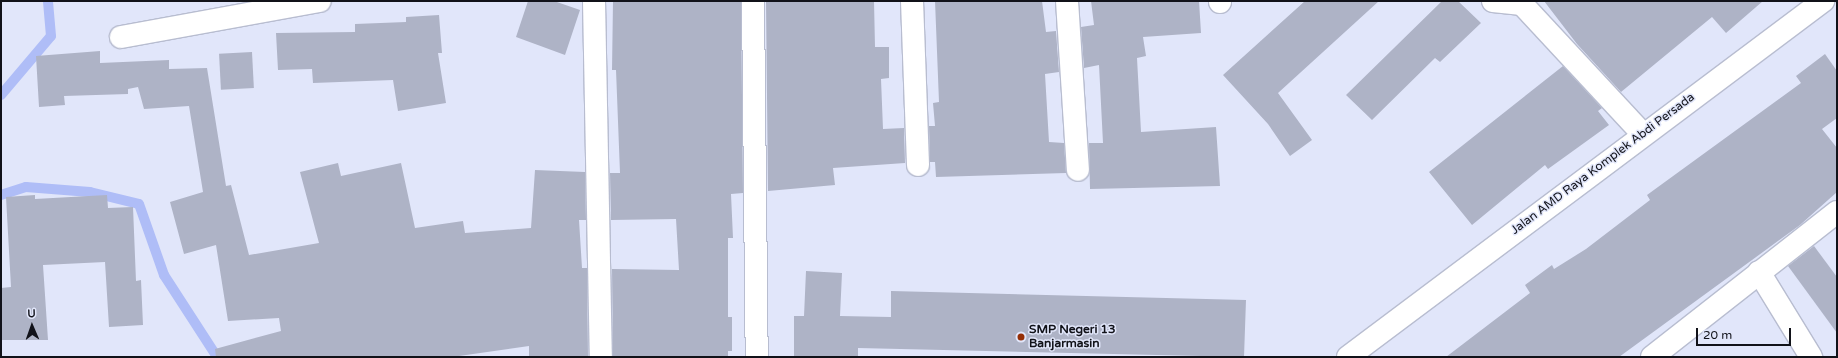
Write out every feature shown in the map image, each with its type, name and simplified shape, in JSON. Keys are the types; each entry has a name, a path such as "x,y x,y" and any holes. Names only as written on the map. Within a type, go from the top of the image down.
{"street":[{"path":"121,37 320,1"},
{"path":"594,1 601,357"},
{"path":"752,1 757,357"},
{"path":"912,1 918,165"},
{"path":"1067,1 1078,170"},
{"path":"1493,1 1524,3 1643,134"},
{"name":"Jalan AMD Raya Komplek Abdi Persada","path":"1348,357 1643,134 1823,1"},
{"path":"1652,357 1837,212"},
{"path":"1759,272 1811,357"}],"building":[{"path":"528,1 554,1 580,10 565,55 516,37"},
{"path":"613,1 741,1 743,193 731,194 733,238 728,238 728,317 732,317 732,351 728,351 728,357 613,357 612,269 679,270 676,219 611,220 610,173 620,173 616,70 612,70"},
{"path":"766,1 874,1 875,47 889,47 889,78 881,79 883,129 904,128 905,163 833,168 835,185 768,191"},
{"path":"935,1 1042,1 1046,32 1056,31 1059,72 1045,74 1049,142 1064,143 1066,173 936,177 935,162 930,162 929,126 935,126 933,103 939,102"},
{"path":"1091,1 1199,1 1201,33 1143,37 1146,56 1137,58 1141,132 1216,127 1220,186 1090,189 1089,143 1103,143 1099,65 1084,68 1081,27 1094,25"},
{"path":"1305,1 1379,1 1278,93 1312,140 1290,156 1268,124 1223,75"},
{"path":"1442,1 1458,1 1481,23 1440,62 1435,58 1372,120 1346,95"},
{"path":"1544,1 1763,1 1726,33 1712,17 1621,92 1577,44"},
{"path":"439,15 442,53 438,53 446,103 398,111 393,80 313,83 312,69 278,70 276,33 355,32 355,24 406,22 406,17"},
{"path":"100,51 100,63 169,60 169,69 207,68 226,186 231,185 249,255 319,243 300,172 338,163 341,176 401,163 415,228 463,221 465,233 531,228 535,170 585,172 586,220 579,220 582,268 587,268 588,357 529,357 529,346 452,357 216,357 215,349 281,331 279,318 228,321 216,245 184,254 170,202 203,192 189,106 144,109 138,87 128,89 128,94 64,96 65,105 39,107 36,56"},
{"path":"252,52 254,88 221,90 219,54"},
{"path":"1825,54 1837,71 1837,118 1822,129 1837,148 1837,192 1800,225 1619,357 1446,357 1530,293 1525,285 1552,265 1554,269 1586,249 1650,200 1647,195 1801,83 1796,76"},
{"path":"1563,66 1602,108 1598,111 1609,125 1548,169 1545,165 1472,225 1429,172"},
{"path":"35,195 35,199 107,195 108,208 133,207 136,281 141,280 143,325 109,327 105,262 43,265 48,340 1,340 1,288 11,287 6,197"},
{"path":"1814,246 1837,277 1837,333 1788,266"},
{"name":"SMP Negeri 13 Banjarmasin","path":"806,271 842,273 840,316 891,317 891,291 1246,300 1244,357 858,348 858,357 794,357 794,316 804,316"}],"waterway":[{"path":"1,95 51,36 48,1"},
{"path":"1,195 26,187 90,192 139,204 164,275 217,357"}],"place":[{"name":"SMP Negeri 13 Banjarmasin","path":"1021,337"}]}
